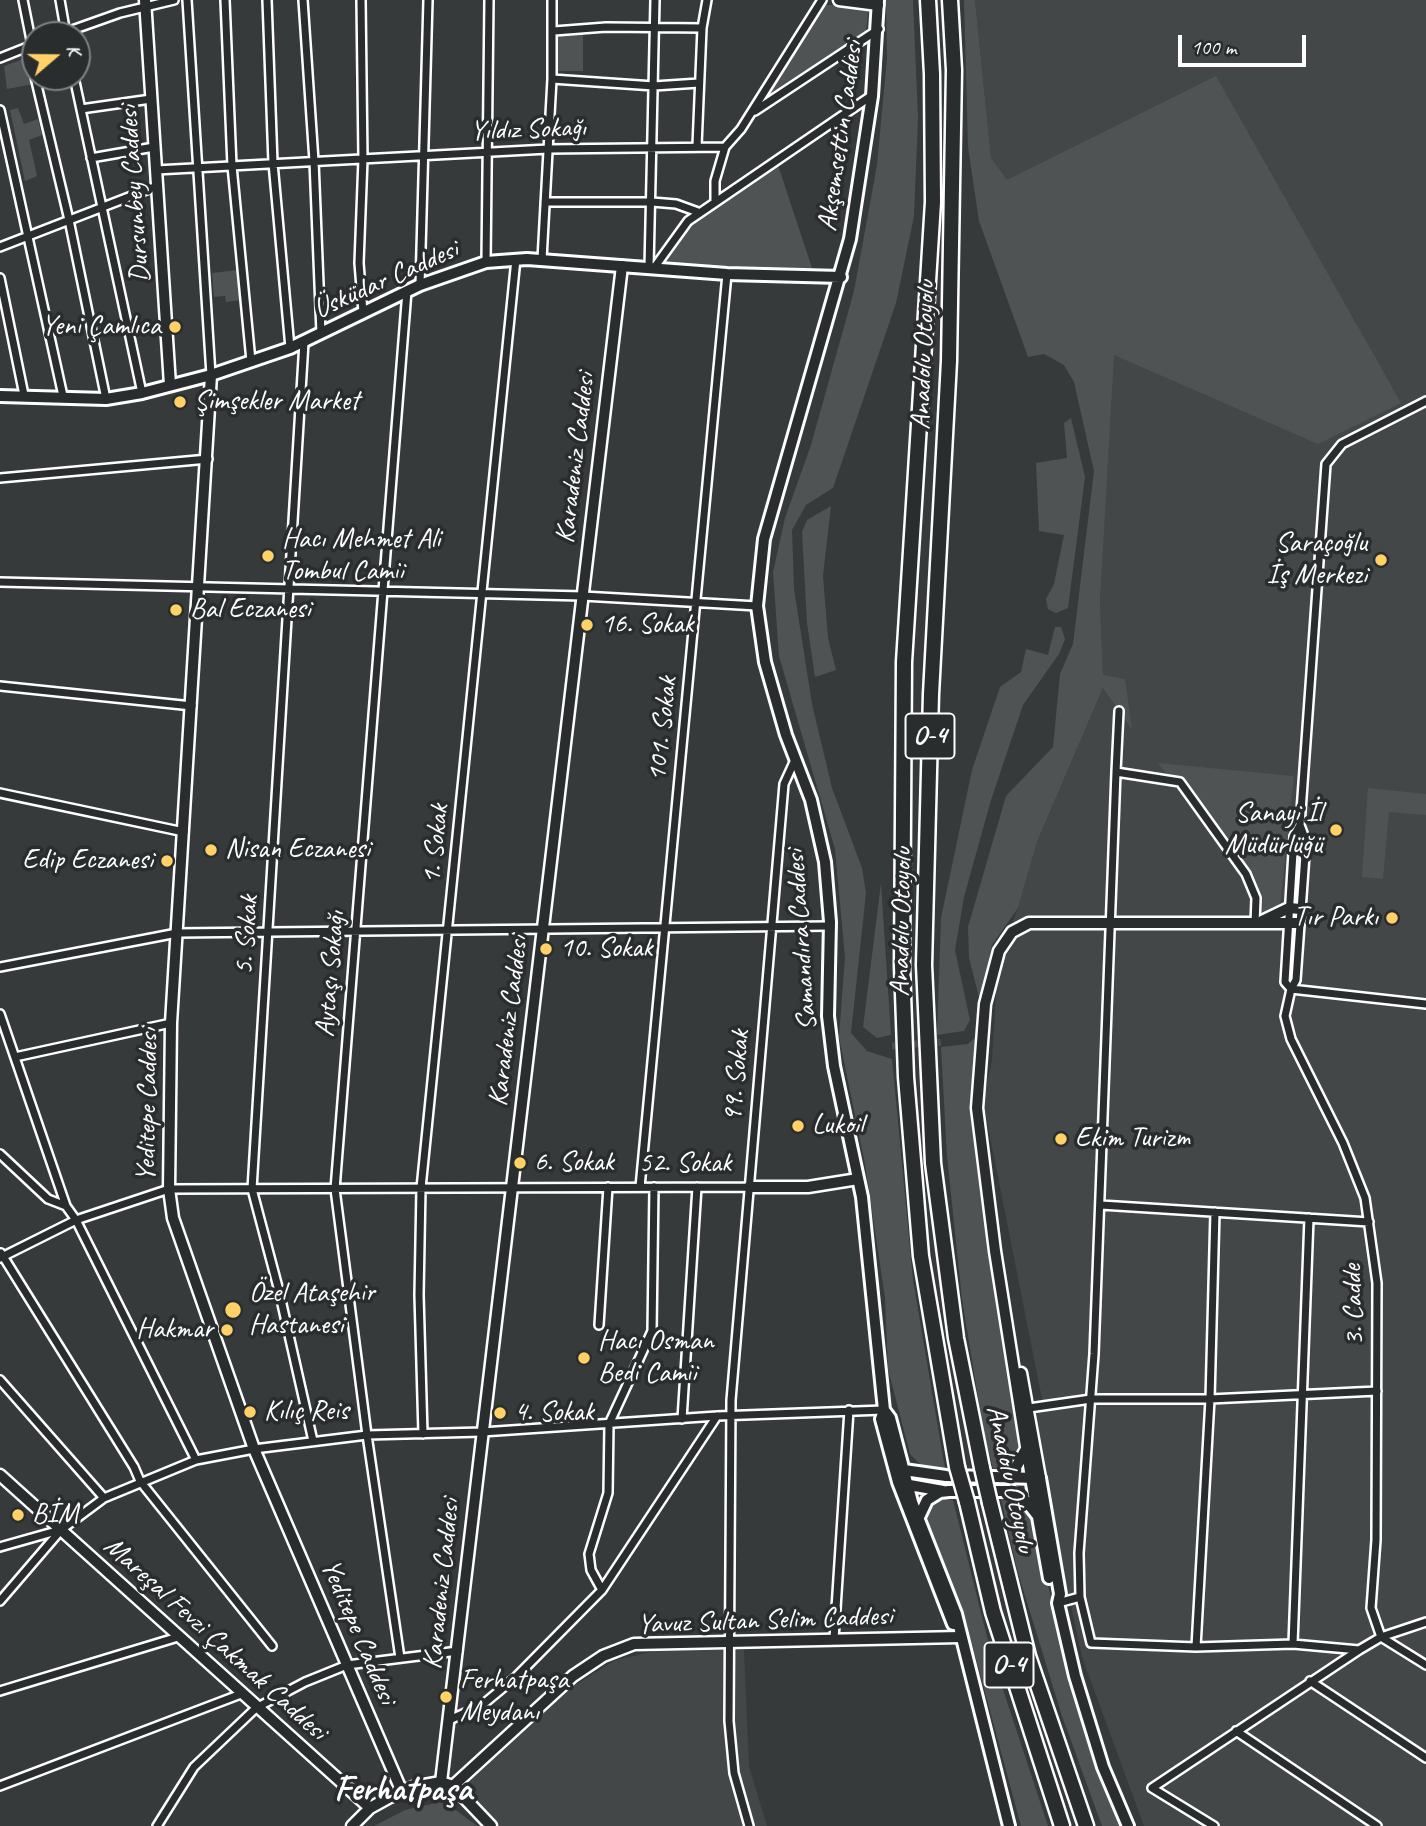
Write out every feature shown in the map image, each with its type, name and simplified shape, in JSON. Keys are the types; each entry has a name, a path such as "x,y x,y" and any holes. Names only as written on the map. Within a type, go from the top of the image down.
{"highway":[{"name":"Anadolu Otoyolu","path":"928,0 932,74 933,202 904,662 902,966 906,1077 921,1256 957,1466 993,1612 1062,1826"},
{"name":"Anadolu Otoyolu","path":"950,0 954,70 949,361 931,694 924,965 933,1163 956,1338 990,1503 1028,1656 1086,1826"}],"main road":[{"name":"Akşemsettin Caddesi","path":"841,277 860,184 872,96 879,29 878,2"},
{"name":"Üsküdar Caddesi","path":"0,396 106,399 142,393 211,375 290,348 420,285 486,262 542,260 727,274 841,277"},
{"name":"Samandıra Caddesi","path":"841,277 764,539 757,606 765,662 795,759 811,800 825,862 830,926 828,1016 836,1078 858,1180 884,1410 898,1447 901,1478 956,1614 1009,1826"},
{"path":"884,1410 881,1419 942,1600 960,1637"},
{"path":"898,1447 906,1462 925,1473"},
{"path":"901,1478 925,1473 1036,1478 1037,1515 1053,1597 1058,1603 1088,1724 1128,1826"},
{"path":"901,1478 949,1491"},
{"path":"919,1517 927,1500 940,1492 1037,1491"},
{"path":"1037,1491 1060,1594 1058,1603"},
{"path":"1009,1492 1026,1501 1037,1515"}],"street":[{"path":"23,0 28,21"},
{"path":"60,0 62,21"},
{"path":"91,24 145,4 174,0"},
{"path":"187,0 211,375"},
{"path":"225,0 232,166 251,361"},
{"path":"267,0 273,163 290,348"},
{"path":"303,0 314,161 321,333"},
{"path":"361,0 363,159 359,263 363,312"},
{"path":"420,285 426,155 428,0"},
{"path":"486,262 489,0"},
{"path":"542,260 554,31 552,0"},
{"path":"652,268 655,0"},
{"path":"697,146 702,28 708,0"},
{"path":"715,200 715,181 725,148 751,113 822,0"},
{"path":"839,0 878,2"},
{"name":"Dursunbey Caddesi","path":"145,4 170,386"},
{"path":"554,31 606,26 702,28"},
{"path":"751,113 879,29"},
{"path":"0,58 21,50"},
{"path":"552,79 654,86 699,83"},
{"path":"38,91 69,220 106,399"},
{"path":"77,91 142,393"},
{"path":"652,268 677,233 698,212 872,96"},
{"path":"80,109 151,99"},
{"path":"0,110 64,396"},
{"name":"Yıldız Sokağı","path":"156,170 548,149 652,146 725,148"},
{"path":"90,158 154,147"},
{"path":"0,247 157,186"},
{"path":"545,202 652,202 676,204 698,212"},
{"name":"1. Sokak","path":"423,1434 419,1295 421,1188 516,259"},
{"name":"Karadeniz Caddesi","path":"441,1782 622,265"},
{"name":"101. Sokak","path":"640,1187 727,274"},
{"path":"0,278 24,395"},
{"name":"Aytaşı Sokağı","path":"400,1658 335,1189 407,291"},
{"name":"5. Sokak","path":"304,342 252,1189 279,1291 313,1441"},
{"name":"Yeditepe Caddesi","path":"211,375 208,459 171,1023 169,1189 173,1218 254,1449 402,1792"},
{"path":"1426,401 1342,444 1326,464 1300,825 1294,836 1287,922 1285,982 1291,989 1426,1004"},
{"path":"0,478 208,459"},
{"path":"0,582 583,596 757,606"},
{"path":"0,686 192,706"},
{"path":"1119,711 1101,1205 1091,1399 1079,1553 1080,1597 1091,1643 1196,1647 1293,1644 1359,1650"},
{"name":"99. Sokak","path":"732,1416 731,1400 784,784 795,759"},
{"path":"1116,772 1180,782 1246,874 1256,898 1255,924"},
{"path":"0,793 184,832"},
{"path":"1291,989 1296,980 1306,841 1300,825"},
{"path":"1255,924 1289,908 1300,909"},
{"path":"1036,1478 1026,1449 995,1251 977,1108 985,1004 999,951 1012,932 1029,923 1300,923"},
{"path":"0,967 177,933 830,926"},
{"name":"3. Cadde","path":"1291,989 1285,1016 1291,1039 1347,1153 1365,1198 1369,1222 1377,1283 1376,1540 1371,1608 1381,1637"},
{"path":"0,1014 66,1206 76,1220 196,1460"},
{"path":"15,1057 171,1023"},
{"path":"0,1154 48,1199 66,1206"},
{"name":"52. Sokak","path":"512,1188 808,1187 858,1180"},
{"path":"599,1325 608,1187"},
{"path":"602,1590 591,1570 589,1554 608,1493 609,1424 652,1331 654,1187"},
{"path":"682,1419 697,1187"},
{"path":"272,1646 140,1481 134,1467 1,1255 76,1220 169,1189 512,1188"},
{"path":"1101,1205 1369,1222"},
{"path":"1196,1647 1210,1399 1215,1212"},
{"path":"1293,1644 1309,1218"},
{"path":"1009,1328 1028,1408 1036,1478"},
{"path":"0,1380 104,1498"},
{"path":"1028,1408 1091,1399 1210,1399 1377,1391"},
{"path":"834,1639 849,1410"},
{"path":"0,1601 61,1530 104,1498 196,1460 254,1449 367,1435 482,1432 717,1416 884,1410"},
{"path":"449,1720 481,1706 507,1684 602,1590 717,1416"},
{"path":"732,1416 729,1721 734,1773 749,1826"},
{"path":"1002,1477 1014,1471 1026,1449"},
{"name":"Mareşal Fevzi Çakmak Caddesi","path":"0,1475 370,1808"},
{"path":"0,1547 61,1530"},
{"path":"1058,1603 1080,1597"},
{"path":"1214,1826 1152,1788 1359,1650 1381,1637 1426,1622"},
{"path":"0,1691 178,1637"},
{"name":"Yavuz Sultan Selim Caddesi","path":"453,1786 529,1713 573,1676 603,1656 634,1644 960,1637"},
{"path":"1381,1637 1426,1665"},
{"path":"157,1826 194,1767 256,1708 305,1682 347,1665 458,1651"},
{"path":"1310,1681 1426,1758"},
{"path":"0,1786 241,1694"},
{"path":"1236,1731 1377,1826"},
{"path":"352,1826 370,1808 402,1792 441,1782 453,1786 491,1826"}],"shaded area":[{"path":"886,0 913,0 918,118 914,216 896,303 833,488 806,505 792,530 794,589 812,704 832,788 862,868 866,893 851,1033 867,1051 892,1059 913,1280 945,1469 921,1465 910,1454 888,1369 885,1298 865,1164 839,1037 845,957 835,849 779,656 773,572 785,518 811,445 854,291 877,165 887,58"},
{"path":"964,0 975,0 991,158 1007,180 1216,76 1401,403 1318,444 1114,355 1100,602 1103,675 1125,679 1132,729 1103,688 1037,842 1018,908 992,945 980,1001 969,958 968,927 1006,796 1053,747 1060,674 1073,644 1094,471 1074,382 1064,365 1044,354 1028,357 979,221 968,147"},
{"path":"975,0 1426,0 1426,1826 1144,1826 1082,1657 1043,1476 1036,1418 1042,1399 983,1101 992,1061 998,961 1018,908 1037,842 1103,688 1125,679 1103,676 1100,602 1113,355 991,158"},
{"path":"825,5 869,5 866,31 767,99"},
{"path":"583,31 583,71 555,71 555,36"},
{"path":"21,60 21,86 7,89 4,66"},
{"path":"18,108 24,124 38,119 42,135 29,140 37,176 25,181 10,110"},
{"path":"776,159 813,271 665,265 666,257 689,221 723,192"},
{"path":"238,270 241,300 226,302 225,296 214,297 212,273"},
{"path":"1071,418 1085,477 1068,608 1056,613 1048,609 1046,599 1054,584 1064,535 1039,531 1036,463 1067,458 1064,423"},
{"path":"831,506 823,576 828,638 836,670 815,677 807,623 802,532 807,520"},
{"path":"1055,627 1061,627 1065,639 1059,654 1023,705 991,800 964,897 955,950 970,1020 964,1031 937,1035 941,918 972,770 1000,687 1021,672 1026,649 1048,655"},
{"path":"1158,763 1294,776 1280,906 1259,918 1258,897 1235,851 1182,779 1168,775"},
{"path":"1368,788 1426,794 1426,815 1389,812 1383,879 1362,877"},
{"path":"881,883 891,1035 877,1038 863,1027"},
{"path":"979,1034 972,1127 1021,1434 1018,1457 1008,1465 993,1469 983,1428 962,1299 947,1156 941,1047 968,1044"},
{"path":"941,1498 953,1500 991,1653 1048,1826 1021,1826 967,1625 926,1516 930,1507"},
{"path":"1001,1499 1014,1502 1032,1515 1072,1690 1121,1826 1102,1826 1062,1716 1018,1573"},
{"path":"659,1650 744,1650 749,1767 767,1826 494,1826 465,1786 570,1688 616,1660"},
{"path":"444,1801 477,1826 374,1826 405,1810"}],"tunnel":[{"path":"892,1046 943,1042"}],"place":[{"name":"Yeni Çamlıca","path":"175,327"},
{"name":"Şimşekler Market","path":"180,402"},
{"name":"Hacı Mehmet Ali Tombul Camii","path":"268,556"},
{"name":"Saraçoğlu İş Merkezi","path":"1381,560"},
{"name":"Bal Eczanesi","path":"176,610"},
{"name":"16. Sokak","path":"587,625"},
{"name":"Sanayi İl Müdürlüğü","path":"1336,830"},
{"name":"Nisan Eczanesi","path":"211,850"},
{"name":"Edip Eczanesi","path":"167,861"},
{"name":"Tır Parkı","path":"1392,918"},
{"name":"10. Sokak","path":"546,949"},
{"name":"Lukoil","path":"798,1126"},
{"name":"Ekim Turizm","path":"1061,1139"},
{"name":"6. Sokak","path":"520,1163"},
{"name":"Özel Ataşehir Hastanesi","path":"233,1310"},
{"name":"Hakmar","path":"227,1330"},
{"name":"Hacı Osman Bedi Camii","path":"584,1358"},
{"name":"Kılıç Reis","path":"250,1412"},
{"name":"4. Sokak","path":"500,1413"},
{"name":"BİM","path":"18,1515"},
{"name":"Ferhatpaşa Meydanı","path":"446,1697"}],"district":[{"name":"Ferhatpaşa","path":"403,1791"}]}
